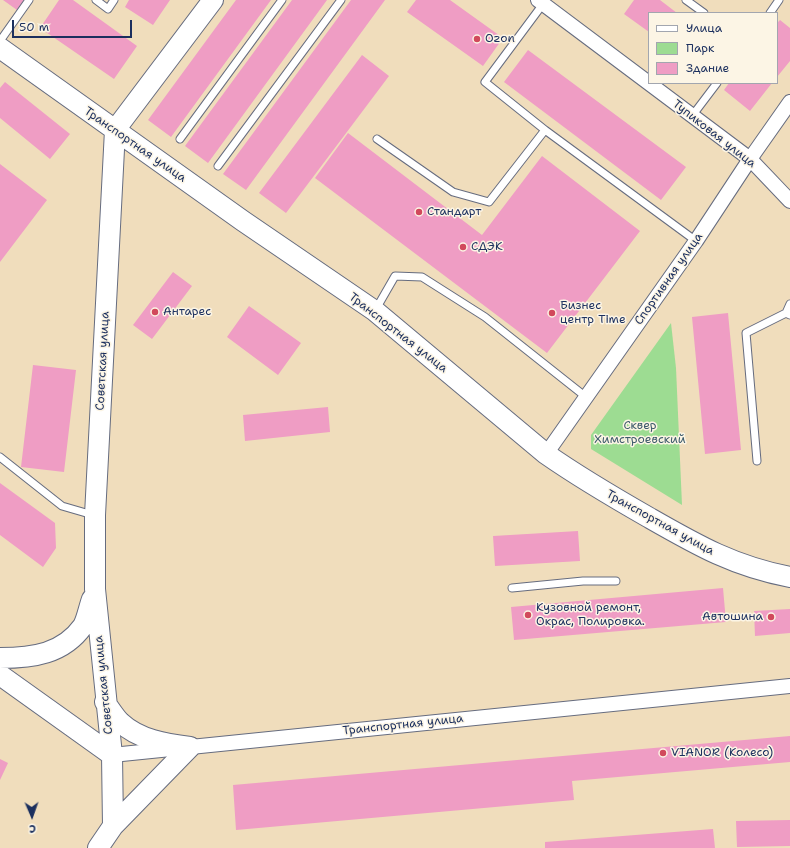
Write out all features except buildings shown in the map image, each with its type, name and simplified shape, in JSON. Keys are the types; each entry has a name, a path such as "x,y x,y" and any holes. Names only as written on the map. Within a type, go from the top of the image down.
{"street":[{"path":"115,130 213,0"},
{"name":"Тупиковая улица","path":"540,2 648,83"},
{"name":"Транспортная улица","path":"0,48 375,311 546,454 600,490 706,550 737,564 790,577"},
{"name":"Тупиковая улица","path":"649,84 750,159 790,201"},
{"name":"Спортивная улица","path":"546,454 696,241 750,159 790,102"},
{"name":"Советская улица","path":"113,826 112,755 105,702 95,590 95,515 115,130"},
{"path":"0,658 20,658 44,654 66,645 84,624 95,590"},
{"path":"0,675 112,755"},
{"name":"Транспортная улица","path":"112,755 790,686"},
{"path":"105,702 120,722 132,731 162,743 190,747"},
{"path":"98,848 113,826 190,747"}],"lane":[{"path":"0,41 29,0"},
{"path":"96,0 108,9 114,0"},
{"path":"180,139 282,0"},
{"path":"218,166 341,0"},
{"path":"686,0 703,12"},
{"path":"771,12 779,0"},
{"path":"540,2 485,82 545,130 696,241"},
{"path":"692,116 716,84"},
{"path":"377,139 453,192 489,202 545,130"},
{"path":"375,311 396,276 422,277 484,317 586,397"},
{"path":"757,461 746,332 788,314 790,304"},
{"path":"0,457 62,506 95,515"},
{"path":"512,588 583,581 616,581"}],"green space":[{"name":"Сквер Химстроевский","path":"671,323 676,368 682,505 591,449 591,435"}],"place":[{"name":"Ozon","path":"477,39"},
{"name":"Стандарт","path":"419,212"},
{"name":"СДЭК","path":"463,247"},
{"name":"Антарес","path":"155,312"},
{"name":"Бизнес центр Time","path":"552,313"},
{"name":"Кузовной ремонт, Окрас, Полировка.","path":"528,615"},
{"name":"Автошина","path":"771,617"},
{"name":"VIANOR (Колесо)","path":"663,753"}]}
